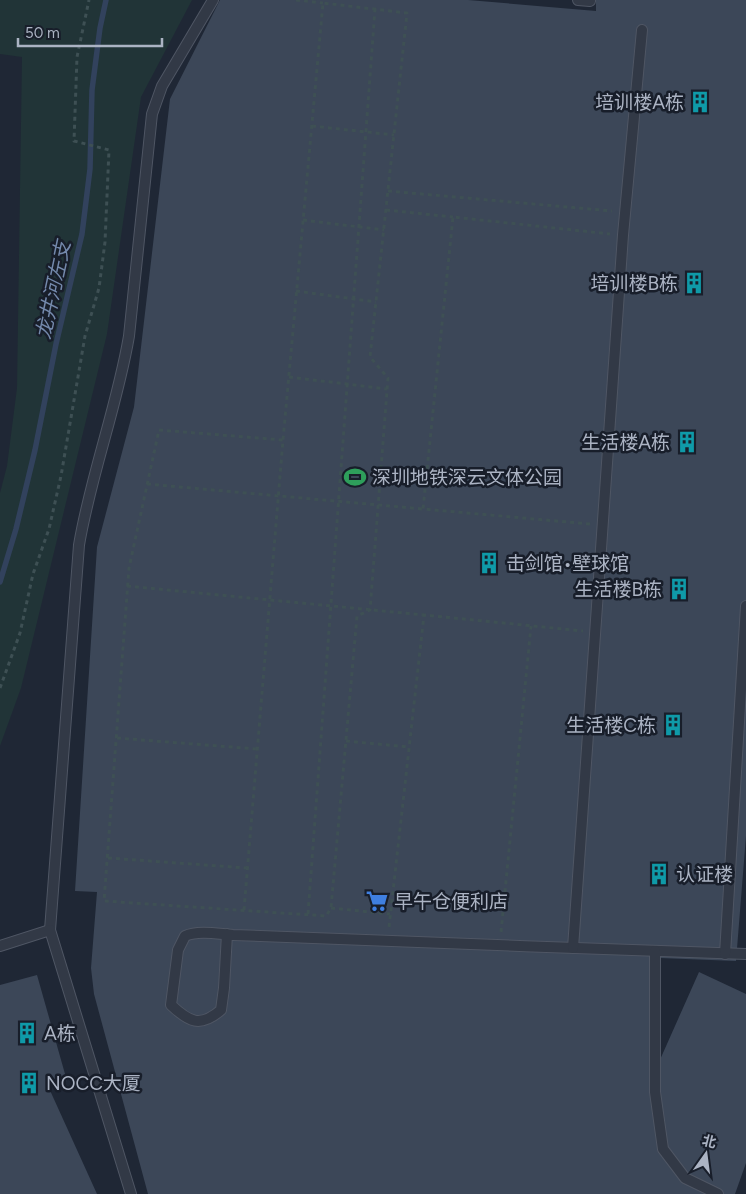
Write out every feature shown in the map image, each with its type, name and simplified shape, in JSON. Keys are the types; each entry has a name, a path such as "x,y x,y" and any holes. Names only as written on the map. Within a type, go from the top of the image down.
{"lane":[{"path":"131,1194 50,930 79,545 84,513 124,364 129,336 152,114 162,86 213,0"},
{"path":"578,0 590,1"},
{"path":"572,948 623,235 642,30"},
{"path":"725,954 746,606"},
{"path":"0,946 50,930"},
{"path":"227,934 221,1010 209,1020 197,1021 184,1018 171,1005 178,950 185,936 192,933 227,934 387,940 725,954 746,954"},
{"path":"655,951 655,1092 663,1149 685,1178 718,1194"}],"path":[{"path":"0,688 20,633 33,574 49,529 61,476 85,336 98,288 103,260 109,150 74,141 77,57 89,0"},
{"path":"296,0 406,13 370,357 388,378 370,610"},
{"path":"244,910 278,496 323,3"},
{"path":"308,914 375,9"},
{"path":"312,126 394,135"},
{"path":"388,191 625,212"},
{"path":"386,210 623,235"},
{"path":"423,509 453,217"},
{"path":"303,220 384,230"},
{"path":"296,291 376,302"},
{"path":"289,377 387,389"},
{"path":"283,440 158,430 129,568 104,901 326,916 331,908 357,616 370,610"},
{"path":"147,484 603,525"},
{"path":"128,586 595,632"},
{"path":"387,940 424,615"},
{"path":"500,945 531,626"},
{"path":"117,738 257,749"},
{"path":"346,741 409,747"},
{"path":"108,858 247,868"},
{"path":"331,908 390,914"}],"green space":[{"path":"0,0 192,0 141,97 107,334 21,688 0,746 0,493 7,466 17,388 22,57 0,54"}],"building":[{"path":"220,0 468,0 596,11 596,0 746,0 746,836 736,961 660,958 659,1029 659,1062 699,972 746,994 746,1163 735,1194 148,1194 94,994 91,968 97,892 75,891 97,547 134,407 170,99"},
{"name":"NOCC大厦","path":"37,975 67,1081 48,1086 97,1194 0,1194 0,985"}],"waterway":[{"name":"龙井河左支","path":"0,582 16,529 35,450 56,344 82,234 90,169 92,90 100,28 106,0"}],"place":[{"name":"培训楼A栋","path":"700,102"},
{"name":"培训楼B栋","path":"694,283"},
{"name":"生活楼A栋","path":"687,442"},
{"name":"深圳地铁深云文体公园","path":"355,477"},
{"name":"击剑馆•壁球馆","path":"489,563"},
{"name":"生活楼B栋","path":"679,589"},
{"name":"生活楼C栋","path":"673,725"},
{"name":"认证楼","path":"659,874"},
{"name":"早午仓便利店","path":"377,901"},
{"name":"A栋","path":"27,1033"},
{"name":"NOCC大厦","path":"29,1083"}]}
